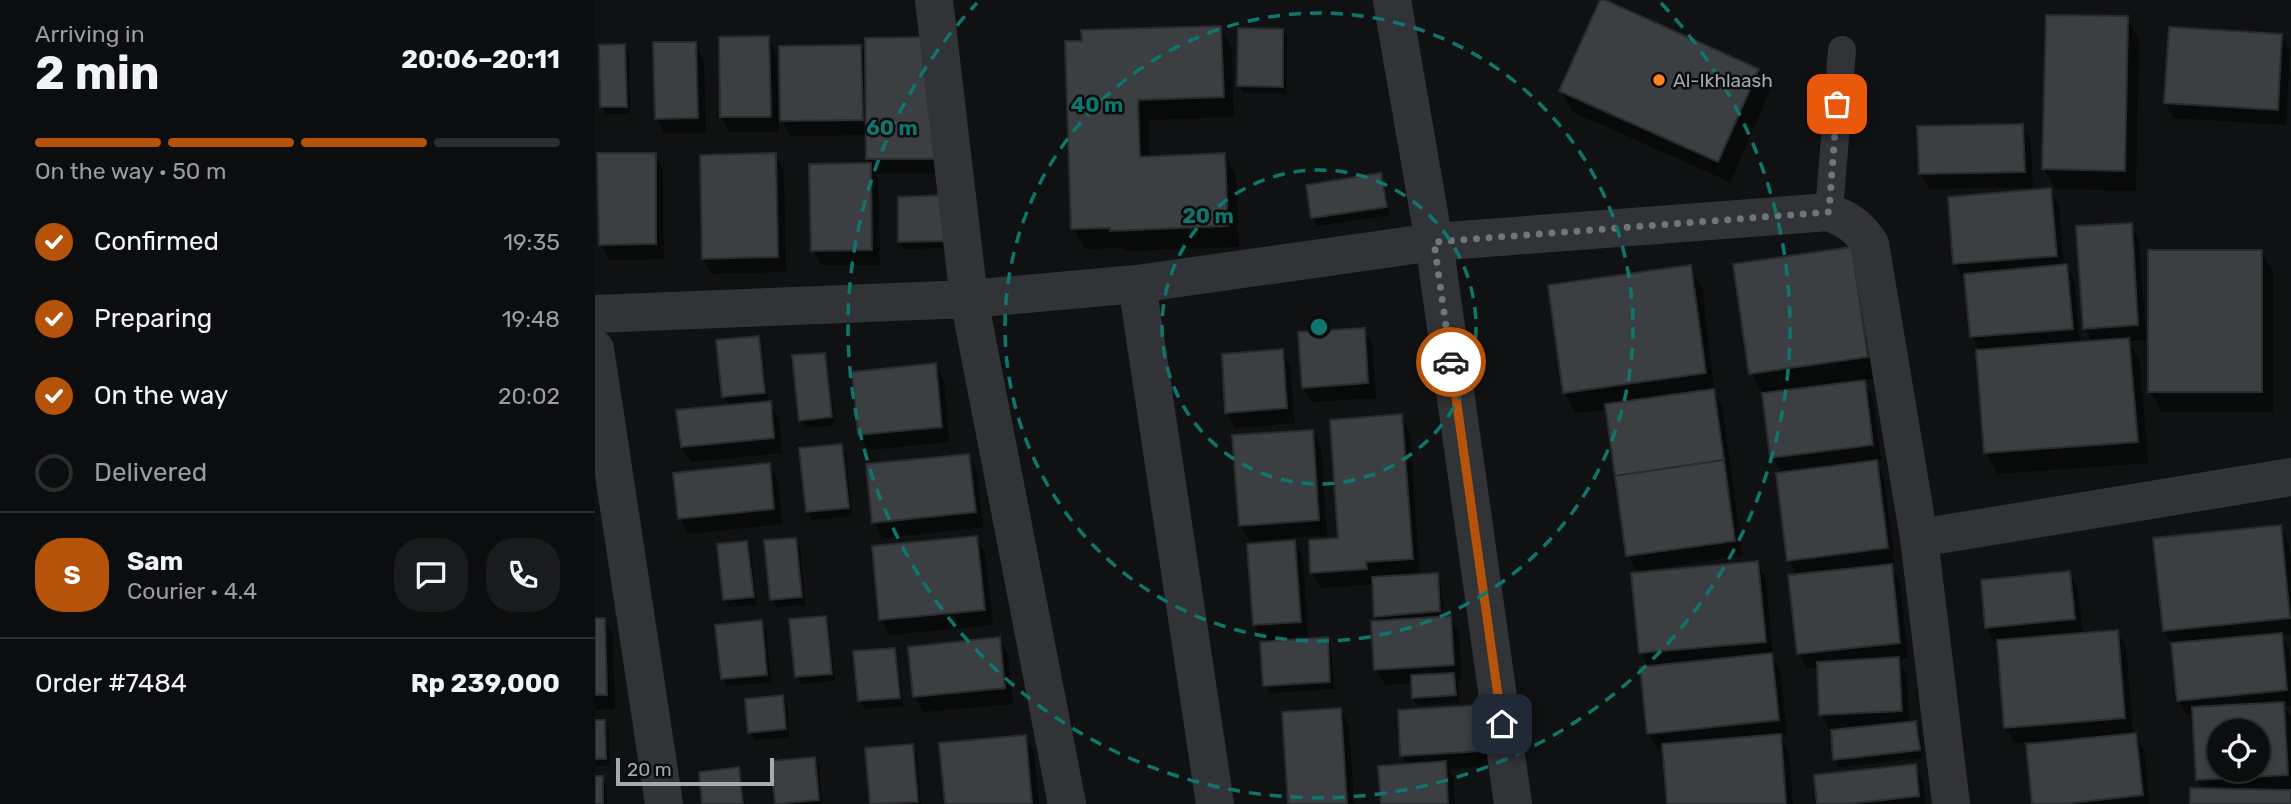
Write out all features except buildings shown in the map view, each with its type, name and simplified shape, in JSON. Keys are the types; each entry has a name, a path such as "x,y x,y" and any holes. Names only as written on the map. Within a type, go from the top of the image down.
{"street":[{"path":"934,0 969,299 1067,804"},
{"path":"1392,0 1434,242 1513,804"},
{"path":"595,314 969,299 1137,284 1434,242 1829,212 1849,220 1859,228 1870,244 1919,538 1951,804"},
{"path":"1137,284 1215,804"},
{"path":"595,349 664,804"},
{"path":"1919,538 2291,477"}],"lane":[{"path":"1829,212 1842,50"}],"way so far":[{"path":"1451,362 1434,242 1829,212 1837,104"}],"place":[{"name":"Al-Ikhlaash","path":"1659,80"}],"route":[{"path":"1451,362 1502,724"}]}
